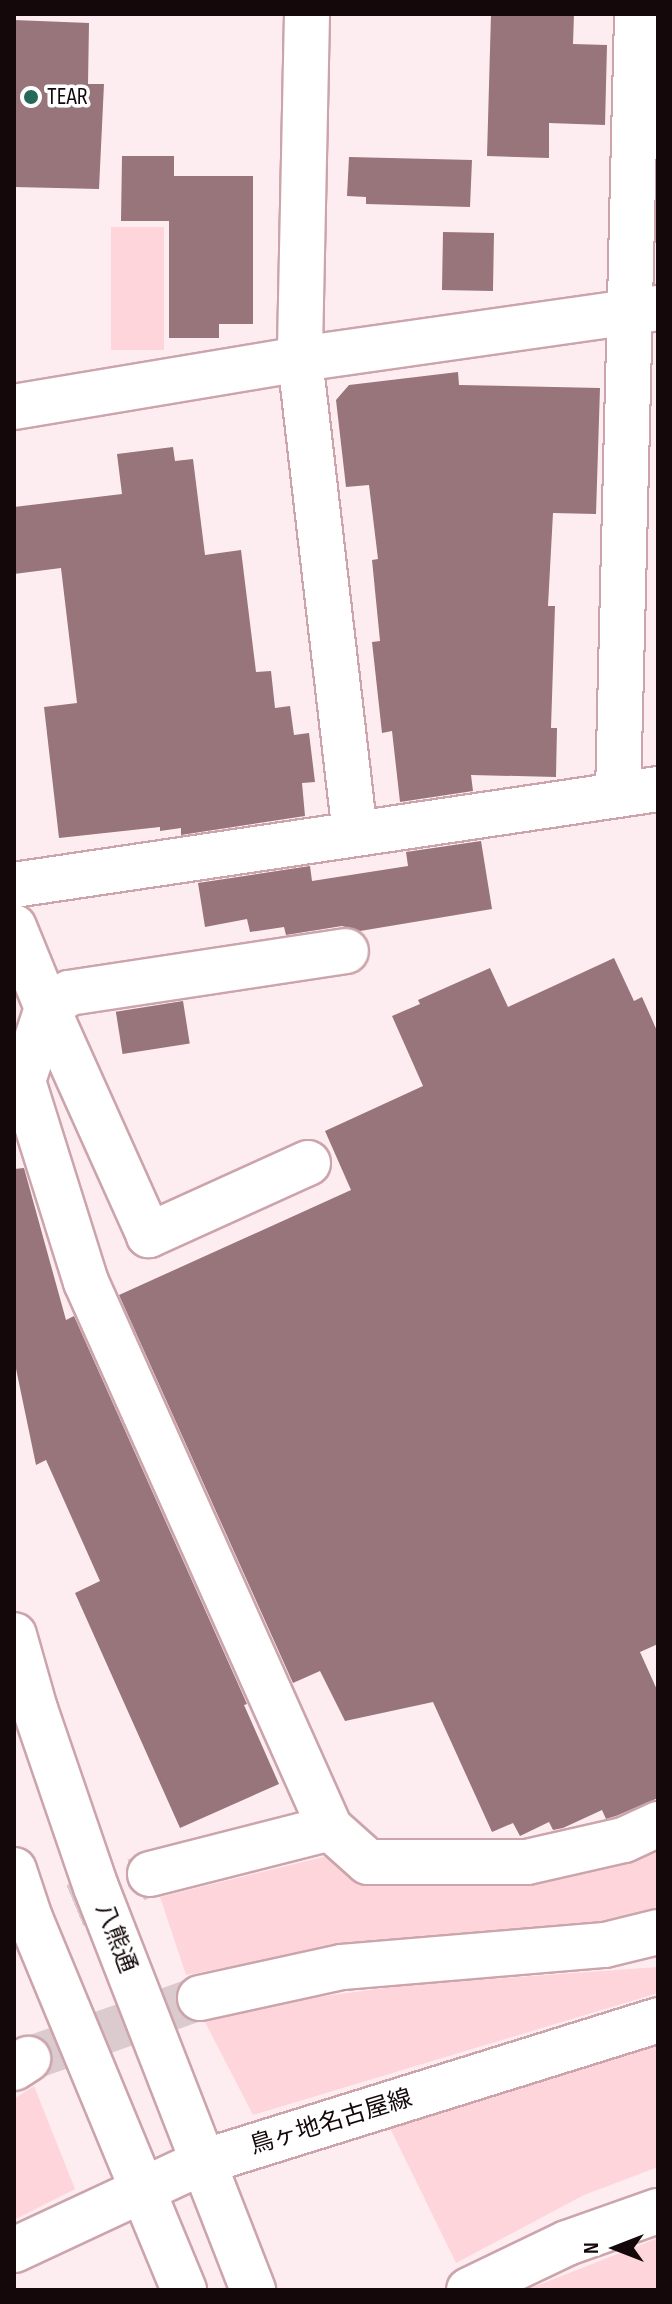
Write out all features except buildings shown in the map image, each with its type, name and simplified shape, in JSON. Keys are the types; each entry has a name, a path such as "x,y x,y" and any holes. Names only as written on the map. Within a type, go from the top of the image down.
{"street":[{"path":"307,14 300,359 355,833"},
{"path":"14,885 638,791 644,310 637,14"},
{"path":"14,407 300,359 644,310"},
{"path":"14,927 149,1235 308,1163"},
{"path":"346,951 69,993 47,1008 23,1081 86,1282 330,1828 368,1862 527,1862 624,1840 658,1824"},
{"name":"八熊通","path":"14,1635 35,1709 96,1887 253,2290"},
{"path":"150,1874 330,1828"},
{"path":"14,1870 30,1918 177,2272"},
{"path":"200,1998 342,1967 605,1945 658,1932"},
{"name":"鳥ヶ地名古屋線","path":"14,2250 203,2162 658,2020"},
{"path":"469,2290 567,2243 658,2211"}],"shaded area":[{"path":"111,227 164,227 164,350 111,350"},
{"path":"658,1841 658,1913 612,1924 356,1943 186,1975 160,1897 331,1855"},
{"path":"658,1967 658,1993 253,2115 205,2022 295,2000 408,1985"},
{"path":"658,2043 658,2167 584,2195 456,2263 388,2124"},
{"path":"34,2086 75,2189 14,2220 14,2099"},
{"path":"658,2238 658,2290 526,2290"}],"tunnel":[{"path":"14,1931 150,1874"},
{"path":"28,2059 200,1998"}],"place":[{"name":"TEAR","path":"31,97"}]}
